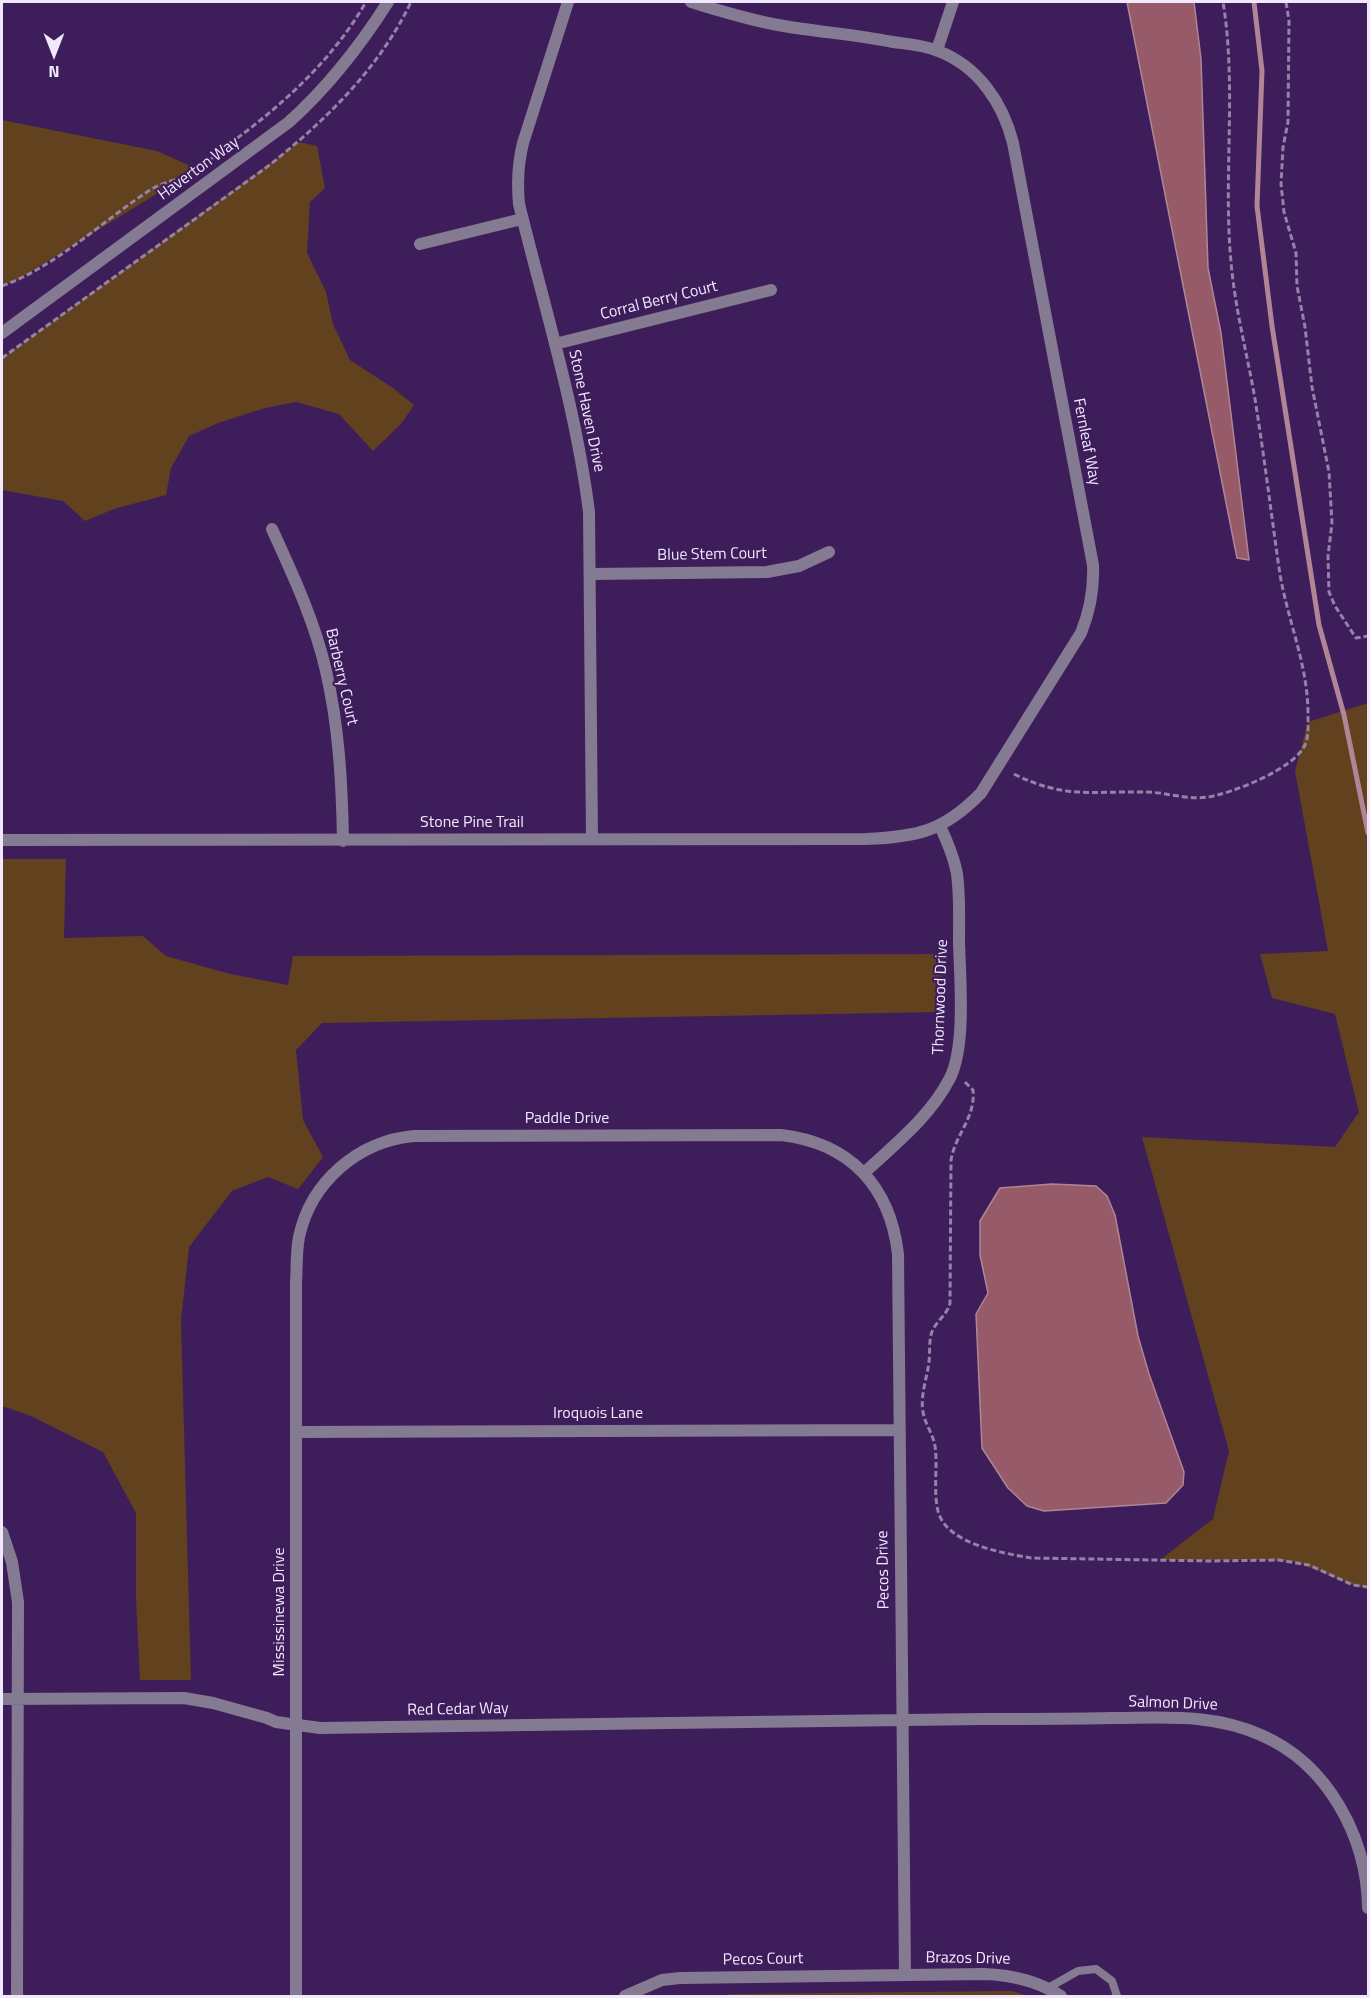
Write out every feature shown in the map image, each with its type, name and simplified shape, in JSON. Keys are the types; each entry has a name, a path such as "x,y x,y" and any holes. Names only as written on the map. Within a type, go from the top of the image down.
{"street":[{"name":"Haverton Way","path":"2,333 289,122 307,106 352,54 388,2"},
{"name":"Stone Haven Drive","path":"568,2 520,156 518,191 522,219 555,344 584,470 589,512 591,839"},
{"path":"691,2 781,26 880,39 937,50 953,2"},
{"name":"Fernleaf Way","path":"937,50 965,67 987,87 1001,108 1011,133 1094,581 1081,633 999,765 981,793 968,806 940,826"},
{"path":"420,244 522,219"},
{"name":"Corral Berry Court","path":"555,344 771,290"},
{"name":"Barberry Court","path":"272,529 305,605 326,669 340,755 343,841"},
{"name":"Blue Stem Court","path":"591,574 767,572 799,566 829,552"},
{"name":"Stone Pine Trail","path":"2,840 866,839 896,838 940,826"},
{"name":"Thornwood Drive","path":"864,1173 926,1114 951,1076 957,1058 959,887 955,867 940,826"},
{"name":"Paddle Drive","path":"301,1229 313,1199 322,1186 344,1164 376,1145 402,1137 781,1135 821,1143 842,1155 864,1173"},
{"name":"Pecos Drive","path":"864,1173 884,1202 896,1239 905,1975"},
{"name":"Mississinewa Drive","path":"296,1996 297,1257 301,1229"},
{"name":"Iroquois Lane","path":"297,1432 899,1430"},
{"path":"2,1533 12,1562 18,1602 17,1996"},
{"name":"Red Cedar Way","path":"2,1699 184,1698 213,1703 276,1722 320,1728 902,1720"},
{"name":"Salmon Drive","path":"902,1720 1191,1718 1212,1719 1256,1733 1278,1744 1306,1766 1336,1799 1361,1852 1368,1888 1368,1908"},
{"name":"Brazos Drive","path":"905,1975 1000,1974 1027,1980 1061,1996"},
{"name":"Pecos Court","path":"625,1996 662,1980 680,1978 905,1975"}],"lane":[{"path":"1048,1988 1078,1971 1096,1969 1112,1981 1117,1996"}],"path":[{"path":"2,286 39,269 150,190 190,173 252,127 285,100 312,73 346,32 366,2"},
{"path":"1014,774 1031,783 1068,793 1146,792 1206,797 1229,791 1282,767 1298,755 1307,739 1308,698 1304,669 1280,572 1255,398 1239,327 1231,263 1227,187 1229,144 1227,48 1223,2"},
{"path":"1286,2 1289,21 1287,122 1281,184 1284,212 1296,252 1297,286 1305,327 1312,387 1329,472 1332,523 1328,556 1329,591 1335,606 1356,638 1368,636"},
{"path":"951,1076 971,1086 974,1102 973,1110 952,1151 950,1304 932,1333 922,1401 924,1420 935,1446 937,1510 944,1525 954,1534 975,1544 1031,1558 1279,1560 1310,1566 1353,1586 1368,1587"}],"shaded area":[{"path":"1127,2 1194,2 1201,59 1208,268 1221,333 1249,560 1237,558"},
{"path":"2,120 157,151 197,169 17,280 2,286"},
{"path":"299,142 317,146 325,188 310,202 307,253 326,292 333,324 350,360 393,388 414,405 401,424 373,451 339,414 296,402 265,408 218,423 189,436 171,468 166,495 114,509 85,521 63,501 2,490 2,358"},
{"path":"1368,703 1368,1586 1358,1587 1296,1562 1160,1560 1213,1519 1229,1451 1142,1137 1335,1147 1359,1112 1335,1014 1272,998 1260,954 1328,951 1295,771 1308,722"},
{"path":"2,859 66,859 64,938 143,936 166,956 230,974 288,985 293,956 941,954 942,1012 322,1023 296,1050 303,1120 323,1157 298,1189 268,1177 232,1191 189,1247 181,1321 191,1680 140,1680 136,1599 136,1513 103,1452 31,1416 2,1406"},
{"path":"1052,1184 1096,1186 1107,1196 1115,1215 1138,1336 1184,1472 1183,1485 1166,1503 1044,1511 1027,1506 1008,1488 982,1448 976,1314 988,1293 980,1255 980,1221 1000,1188"},
{"path":"1012,1991 1028,1996 729,1996 729,1994"}],"waterway":[{"path":"1254,2 1262,71 1257,206 1272,326 1319,625 1344,715 1368,833"}]}
